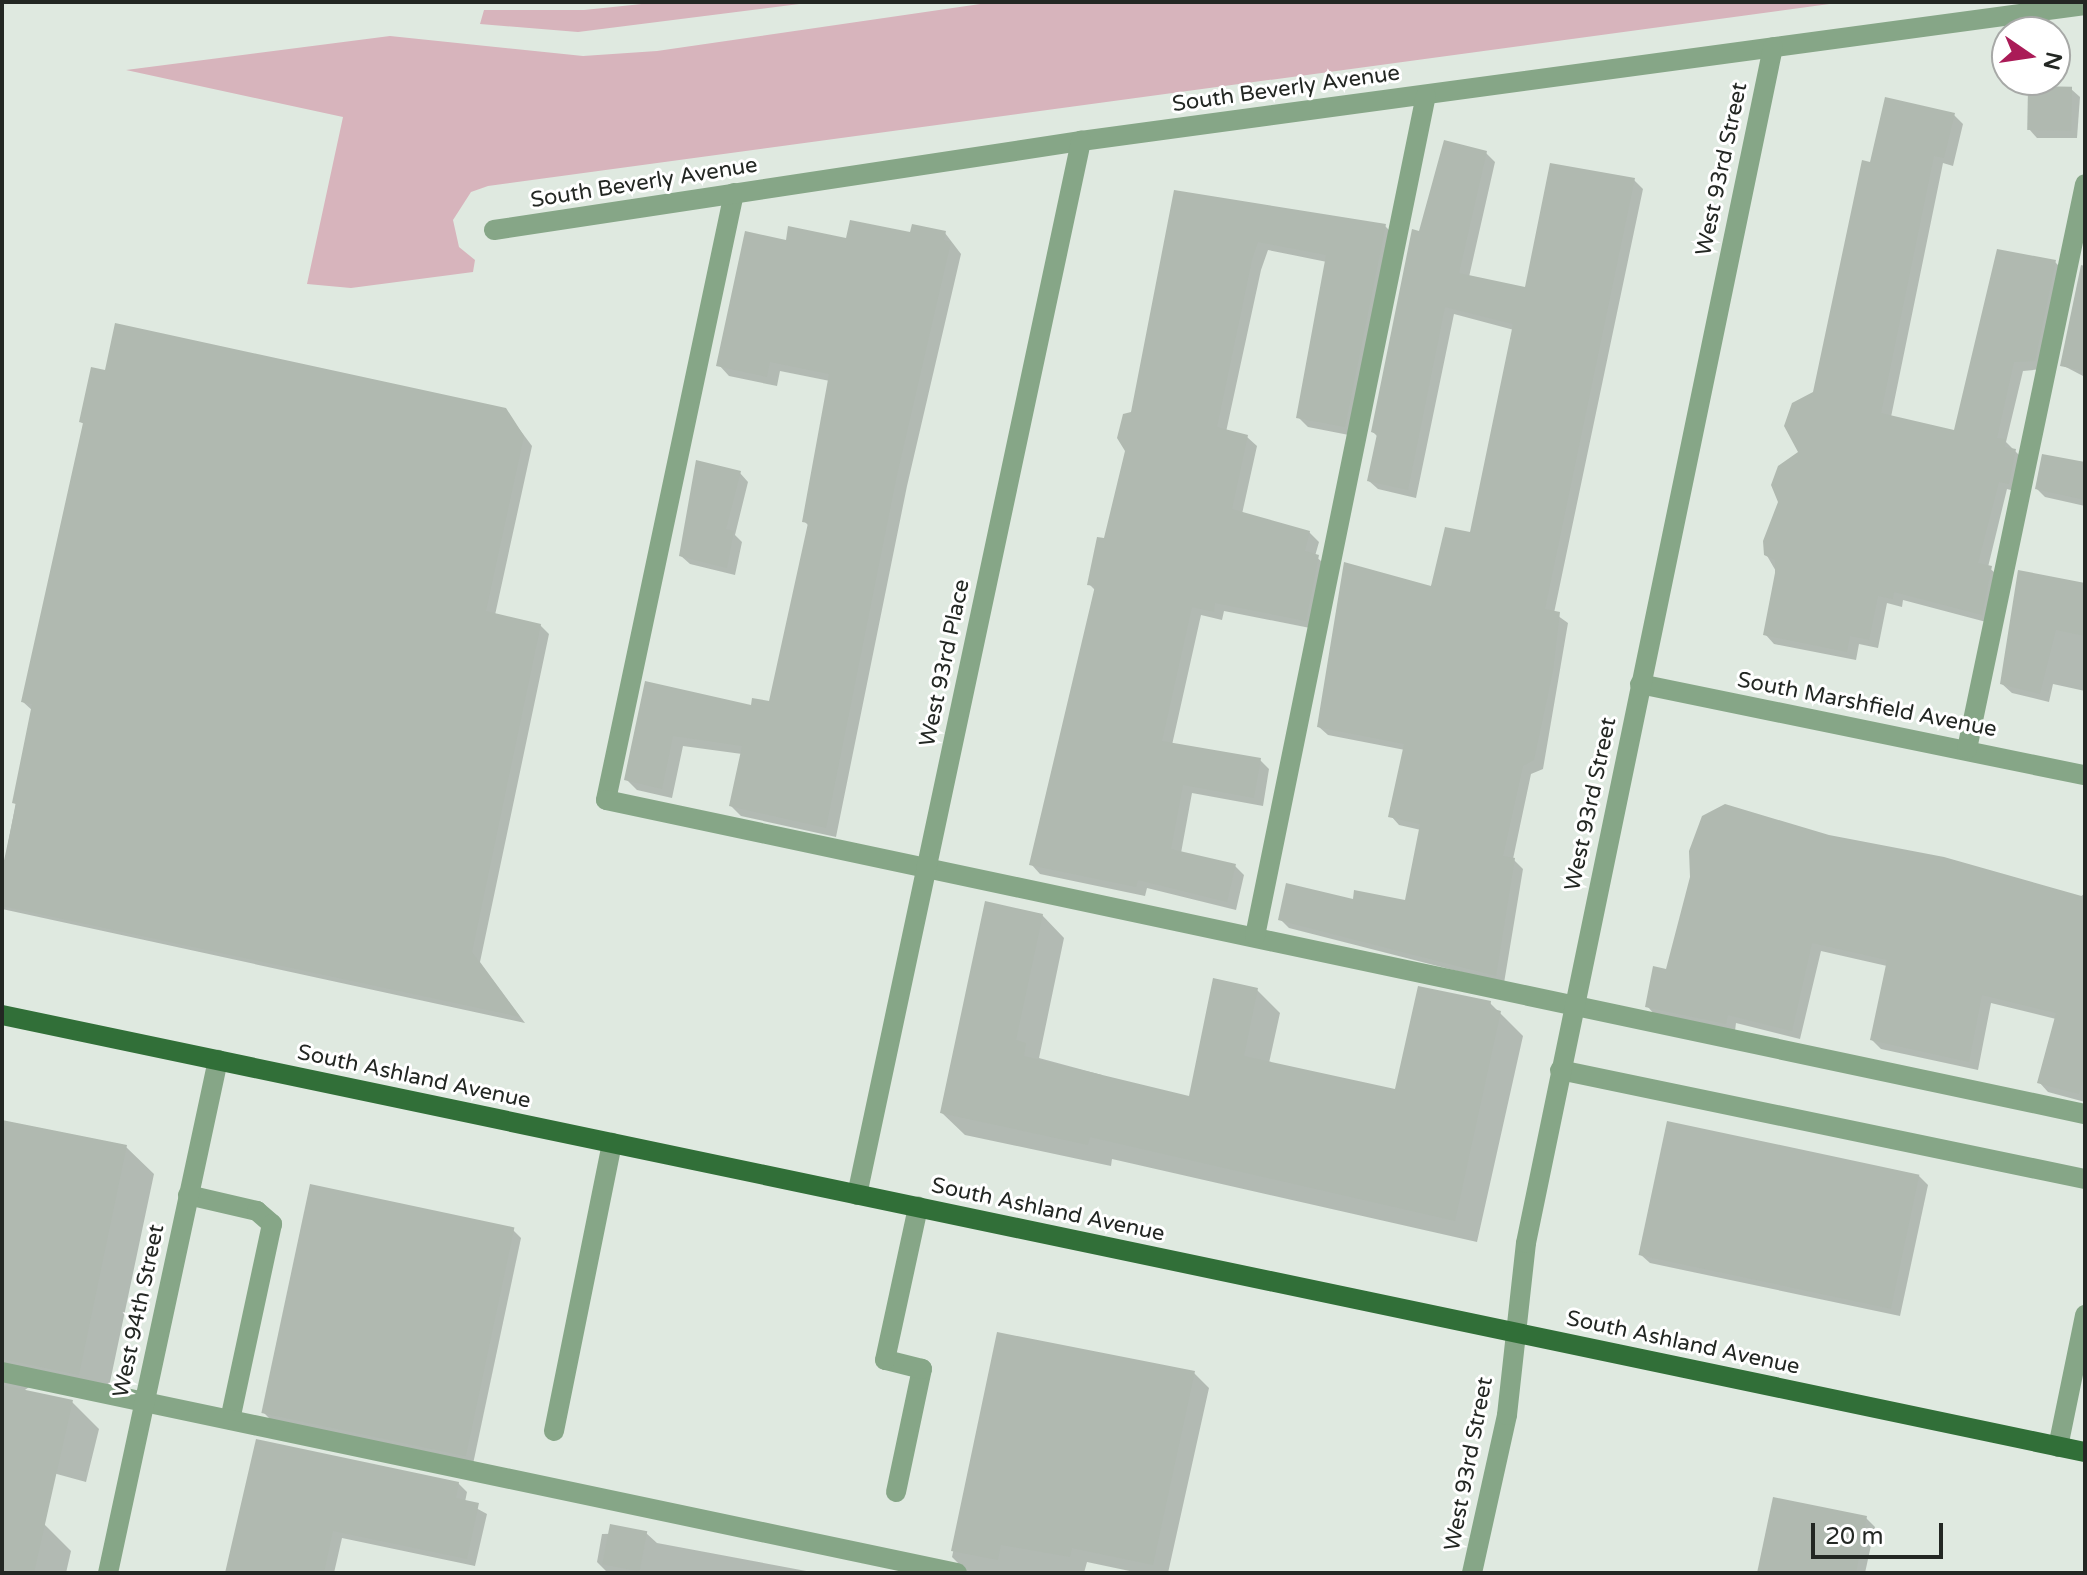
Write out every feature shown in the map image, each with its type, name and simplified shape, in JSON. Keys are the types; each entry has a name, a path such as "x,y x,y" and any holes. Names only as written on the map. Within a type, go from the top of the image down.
{"main road":[{"name":"South Ashland Avenue","path":"2,1015 2085,1452"}],"street":[{"name":"South Beverly Avenue","path":"494,230 1081,141 2085,5"},
{"name":"West 93rd Street","path":"1472,1573 1507,1415 1526,1243 1560,1070 1773,47"},
{"path":"1255,936 1426,95"},
{"name":"West 93rd Place","path":"857,1195 1081,141"},
{"path":"1967,749 2085,184"},
{"path":"734,193 606,800 2085,1114"},
{"name":"South Marshfield Avenue","path":"1640,684 2085,775"},
{"name":"West 94th Street","path":"108,1573 218,1060"},
{"path":"1560,1070 2085,1179"},
{"path":"554,1431 612,1143"},
{"path":"188,1195 257,1211 272,1224 230,1420"},
{"path":"896,1492 922,1369 885,1360 918,1207"},
{"path":"2058,1447 2085,1315"},
{"path":"2,1372 957,1573"}],"shaded area":[{"path":"661,2 815,2 578,32 480,24 484,10 584,10"},
{"path":"994,2 1844,2 488,186 471,192 453,220 459,247 475,260 473,272 351,288 307,284 343,117 126,70 390,36 583,56 657,51"}],"building":[{"path":"2072,87 2071,131 2027,130 2028,96 2071,96"},
{"path":"1885,97 1955,113 1944,158 1934,156 1881,413 1954,430 1997,249 2056,260 2035,361 2014,362 1997,438 2006,439 2005,447 2016,449 2009,484 1999,482 1978,563 1992,566 1982,615 1894,592 1893,599 1878,596 1869,640 1850,636 1847,652 1763,635 1775,560 1764,555 1763,541 1778,502 1771,485 1778,466 1798,452 1784,426 1792,403 1813,392 1862,160 1870,162"},
{"path":"1444,140 1487,151 1459,273 1525,287 1550,163 1635,178 1545,609 1560,612 1553,671 1534,760 1523,766 1503,856 1515,858 1496,976 1278,920 1286,883 1353,899 1354,890 1405,900 1420,824 1388,817 1404,744 1317,727 1344,562 1431,586 1445,527 1470,532 1513,324 1445,307 1408,490 1367,481 1377,434 1371,432 1412,229 1419,231"},
{"path":"1174,190 1386,224 1345,427 1296,418 1326,255 1258,242 1252,260 1217,427 1248,435 1232,509 1310,531 1305,551 1319,555 1306,621 1215,603 1214,612 1192,607 1162,741 1261,758 1254,798 1183,785 1171,849 1236,864 1227,902 1138,880 1136,887 1029,865 1095,586 1087,585 1097,537 1104,538 1125,451 1117,438 1123,414 1131,412"},
{"path":"850,220 910,232 912,224 946,231 944,240 951,242 897,475 826,828 729,806 742,746 673,736 662,789 624,780 645,681 751,705 752,698 769,701 808,523 802,522 829,374 770,362 767,377 716,366 745,231 786,240 788,226 846,238"},
{"path":"2081,265 2085,266 2085,371 2060,366"},
{"path":"115,323 506,408 524,436 486,611 541,624 472,952 520,1017 2,906 2,870 32,704 21,702 83,423 79,422 91,367 105,370"},
{"path":"2042,454 2085,462 2085,500 2035,489"},
{"path":"696,460 741,471 726,529 734,531 727,568 679,556"},
{"path":"2018,570 2085,583 2085,636 2056,630 2040,694 2000,684"},
{"path":"1725,804 1829,835 1944,857 2085,897 2085,1072 2079,1094 2037,1083 2056,1013 1982,995 1969,1062 1870,1040 1887,960 1812,943 1792,1031 1728,1015 1726,1024 1645,1007 1653,966 1666,969 1690,877 1689,851 1702,816"},
{"path":"985,901 1043,914 1016,1040 1026,1043 1024,1056 1189,1096 1213,978 1258,988 1244,1056 1395,1089 1418,986 1491,1001 1490,1008 1501,1011 1455,1221 1090,1137 1088,1145 940,1113"},
{"path":"2,1120 127,1145 79,1375 2,1359"},
{"path":"1667,1121 1919,1175 1891,1309 1639,1255"},
{"path":"310,1184 514,1227 466,1456 261,1413"},
{"path":"997,1332 1195,1371 1153,1565 1072,1548 1070,1557 1001,1545 998,1560 951,1551"},
{"path":"2,1385 73,1400 34,1573 2,1569"},
{"path":"256,1439 459,1482 456,1498 479,1503 467,1559 333,1531 324,1573 225,1573"},
{"path":"1773,1497 1867,1516 1856,1573 1757,1573"},
{"path":"610,1524 647,1531 639,1571 602,1564"}]}
